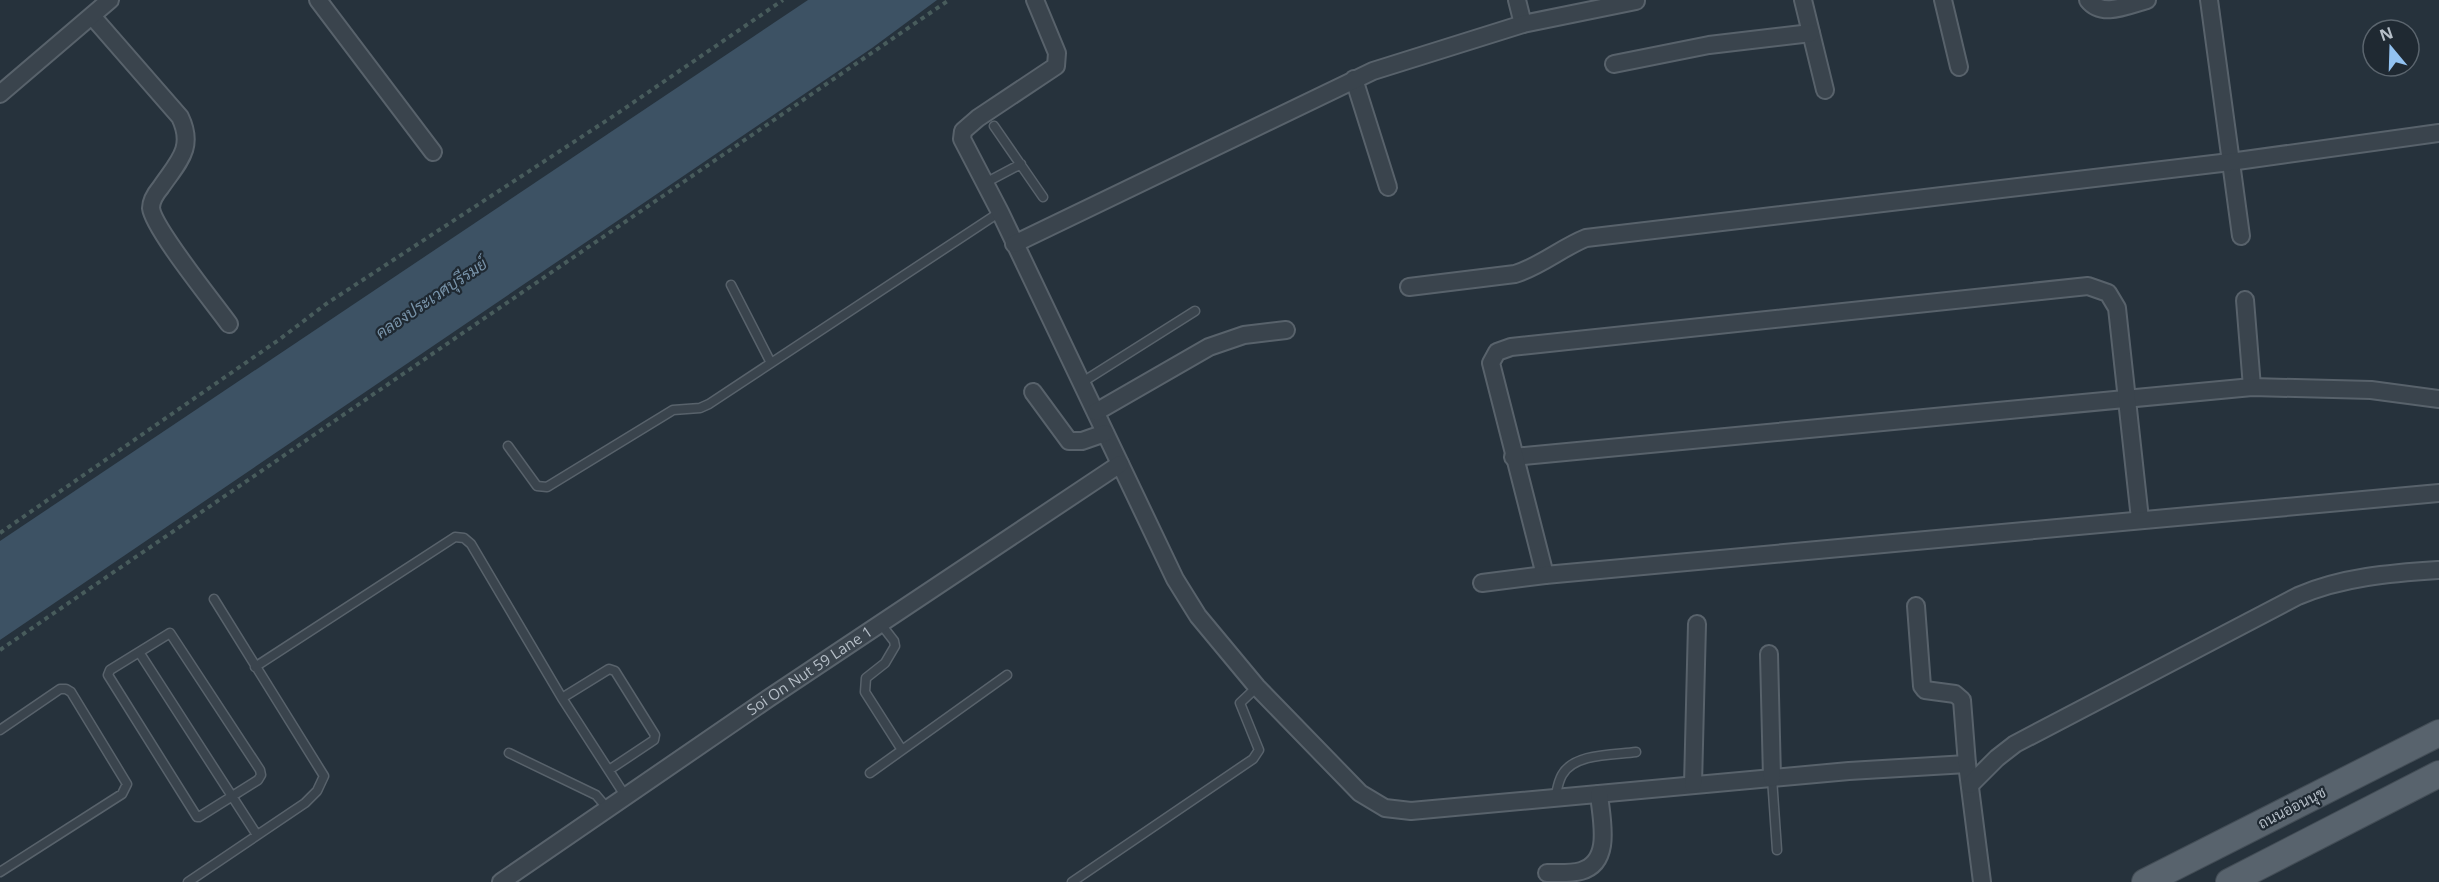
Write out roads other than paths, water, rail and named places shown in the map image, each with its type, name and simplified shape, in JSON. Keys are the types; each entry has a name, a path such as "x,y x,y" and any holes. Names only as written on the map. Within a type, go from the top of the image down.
{"main road":[{"name":"ถนนอ่อนนุช","path":"2145,882 2439,733"},
{"path":"2229,882 2439,774"}],"street":[{"path":"0,94 110,0"},
{"path":"318,0 433,152"},
{"path":"1035,0 1057,53 1056,66 963,131 962,139 1000,212 1175,579 1198,616 1257,687 1360,793 1384,808 1411,811 1772,778 1966,764"},
{"path":"1517,0 1523,24"},
{"path":"1803,0 1825,90"},
{"path":"1943,0 1959,67"},
{"path":"2088,0 2093,6 2107,10 2147,0"},
{"path":"2209,0 2241,236"},
{"path":"1014,244 1355,78 1523,24 1636,1"},
{"path":"92,16 180,117 187,141 184,153 154,197 151,207 161,230 229,324"},
{"path":"1614,64 1709,45 1811,33"},
{"path":"1355,78 1388,187"},
{"path":"1409,287 1515,274 1529,270 1553,254 1586,238 2230,162 2439,134"},
{"path":"1545,575 1513,457 1491,363 1497,352 1511,347 2088,286 2108,293 2116,308 2140,519"},
{"path":"2244,300 2252,387"},
{"path":"1096,412 1209,347 1244,335 1286,330"},
{"path":"1513,457 2252,387 2371,390 2439,399"},
{"path":"1033,392 1069,441 1082,441 1106,433"},
{"name":"Soi On Nut 59 Lane 1","path":"501,882 880,623 1120,464"},
{"path":"1482,584 1545,575 2439,493"},
{"path":"1970,785 2015,744 2319,586 2403,572 2438,570"},
{"path":"1916,606 1922,686 1925,690 1955,693 1962,700 1966,764 1982,882"},
{"path":"1693,785 1697,624"},
{"path":"1769,654 1772,778"},
{"path":"1547,873 1581,872 1593,865 1600,856 1602,839 1599,794"}],"lane":[{"path":"994,126 1043,197"},
{"path":"985,183 1021,164"},
{"path":"508,446 537,486 548,487 674,410 700,408 709,404 1000,212"},
{"path":"730,285 771,363"},
{"path":"1081,382 1195,310"},
{"path":"255,666 455,537 464,538 471,544 562,698 626,797"},
{"path":"188,882 311,798 324,776 213,599"},
{"path":"880,623 894,641 894,652 885,663 866,678 865,692 902,750"},
{"path":"170,633 260,770 261,776 258,780 232,797 201,817 197,817 108,675 110,670 170,633"},
{"path":"139,652 258,835"},
{"path":"562,698 609,669 615,672 656,735 654,740 609,770"},
{"path":"870,773 1006,675"},
{"path":"1072,882 1253,759 1259,750 1240,703 1257,687"},
{"path":"0,729 60,689 66,688 71,692 127,784 122,794 0,872"},
{"path":"1555,798 1561,776 1569,766 1587,758 1636,752"},
{"path":"509,753 596,795 608,809"},
{"path":"1772,778 1777,850"}],"water":[{"name":"คลองประเวศบุรีรมย์","path":"808,0 937,0 872,48 0,640 0,541"}]}
